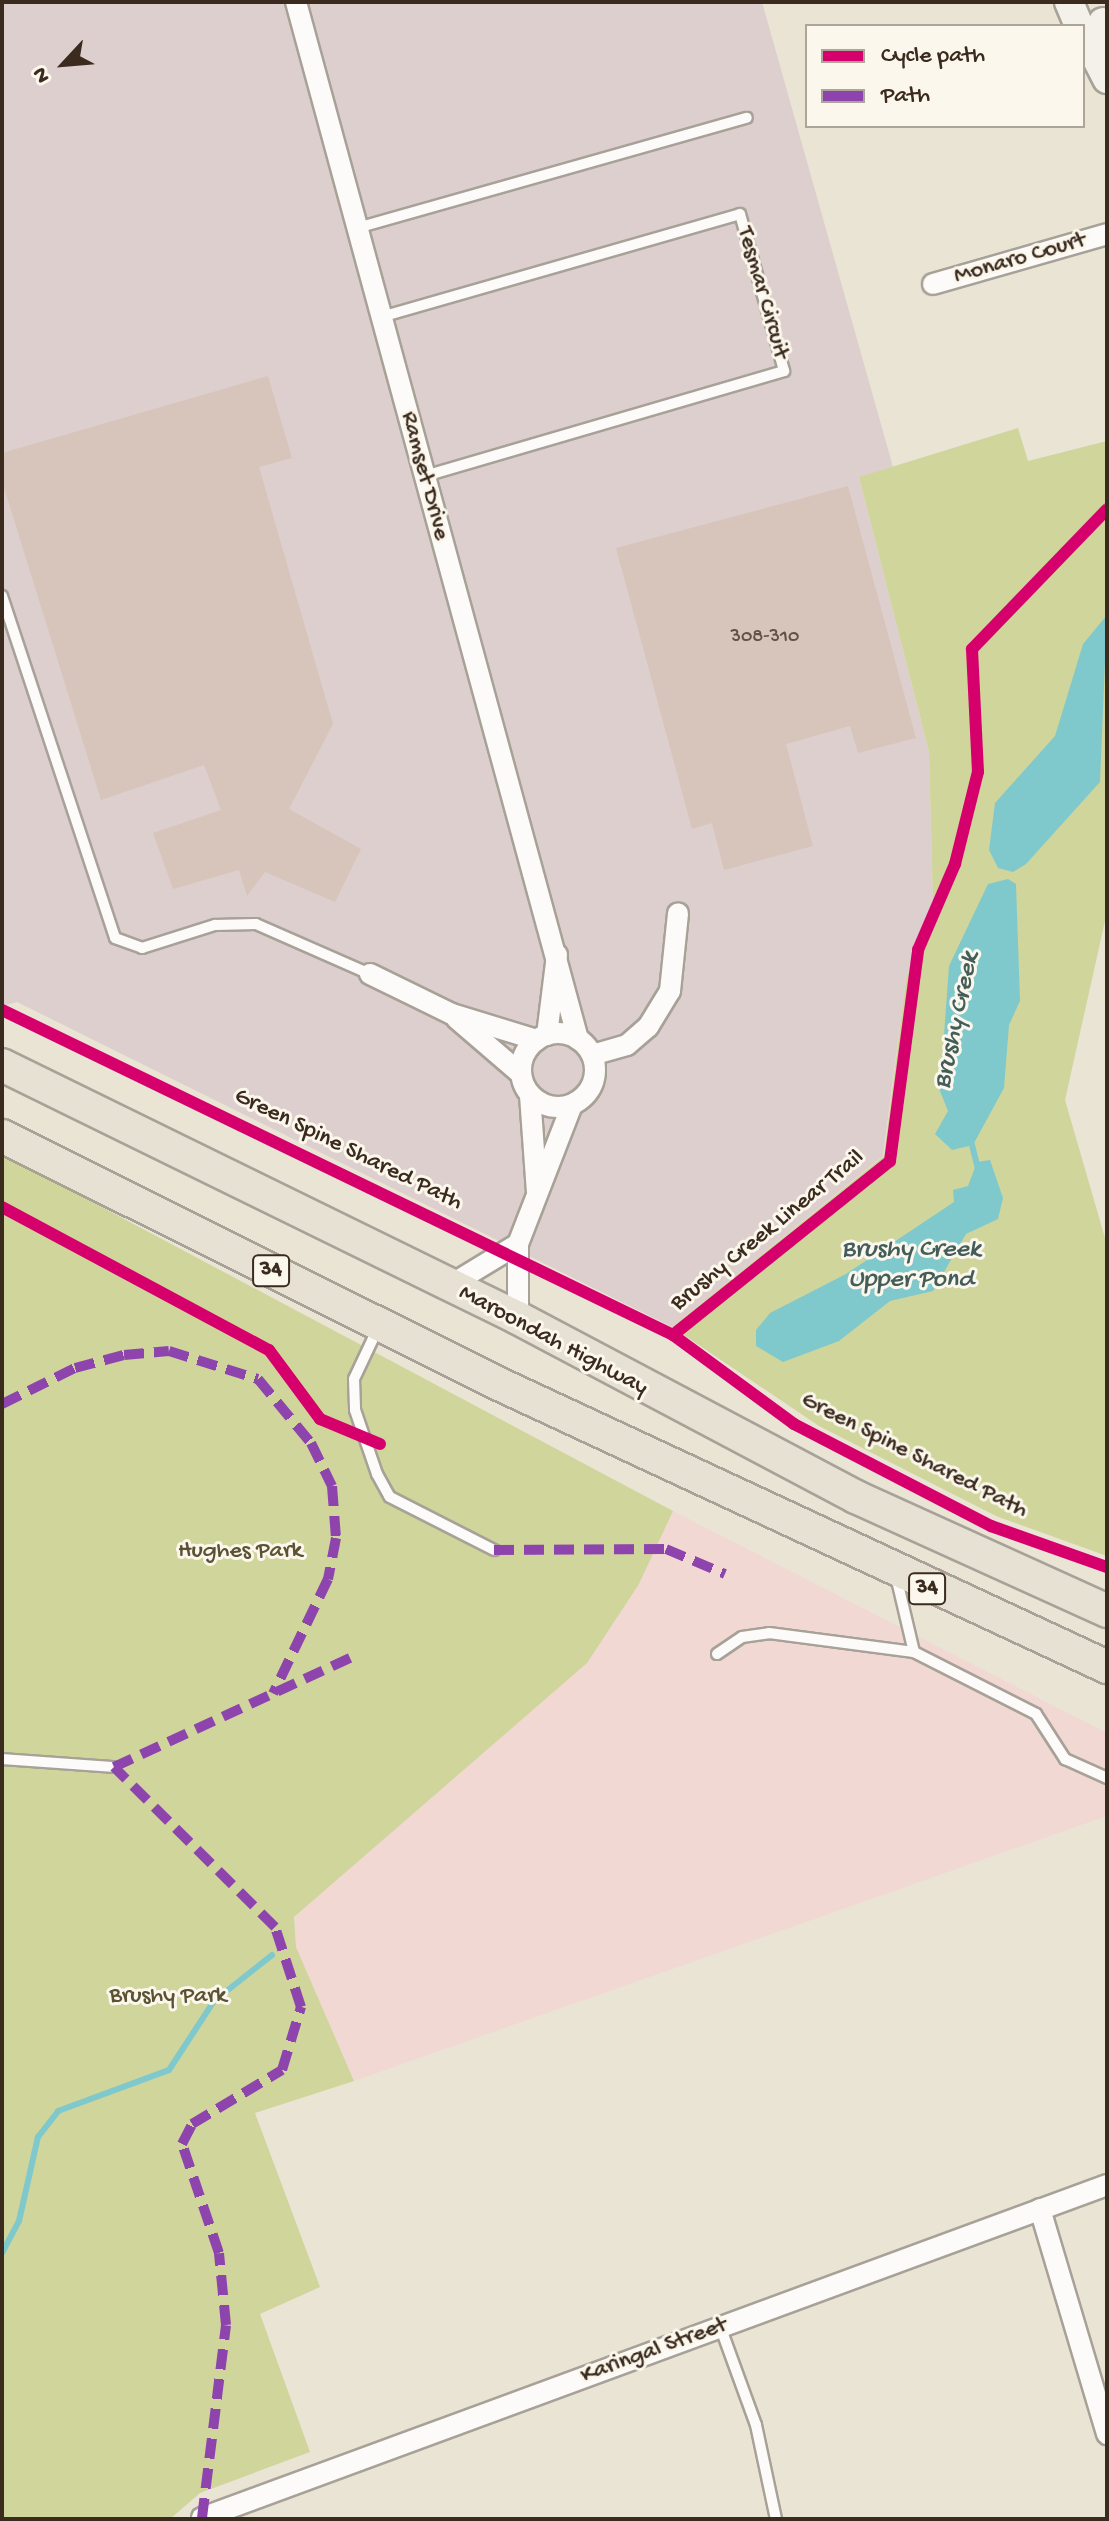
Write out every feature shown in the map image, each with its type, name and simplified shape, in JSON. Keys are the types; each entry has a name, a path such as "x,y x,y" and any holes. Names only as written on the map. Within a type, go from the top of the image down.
{"highway":[{"name":"Maroondah Highway","path":"2,1065 518,1318 842,1490 1107,1611"},
{"name":"34","path":"2,1136 540,1404 895,1573 1107,1667"}],"main road":[{"path":"1069,2 1091,25 1107,52"},
{"path":"1091,25 1107,79"}],"street":[{"name":"Ramset Drive","path":"296,2 424,476 558,948 578,1039"},
{"name":"Monaro Court","path":"933,284 1107,234"},
{"path":"592,1055 627,1045 648,1027 670,991 678,913"},
{"name":"Ramset Drive","path":"542,1037 558,948"},
{"path":"370,974 452,1014 542,1037 578,1039 592,1055 594,1079 572,1105 518,1244 518,1318"},
{"path":"452,1014 521,1074 530,1095 537,1200"},
{"path":"521,1074 542,1037"},
{"path":"530,1095 549,1107 572,1105"},
{"path":"449,1286 518,1244"},
{"name":"Karingal Street","path":"202,2518 1107,2185"},
{"path":"1040,2209 1107,2434"}],"lane":[{"path":"357,228 747,118"},
{"name":"Tesmar Circuit","path":"381,317 740,214 784,371 424,476"},
{"path":"2,596 115,938 142,948 215,925 256,924 370,974"},
{"path":"379,1326 354,1379 355,1410 377,1474 390,1497 494,1550"},
{"path":"895,1573 914,1652"},
{"path":"717,1654 742,1637 769,1633 914,1652 1036,1714 1065,1759 1107,1778"},
{"path":"2,1759 114,1767"},
{"path":"720,2326 756,2425 776,2519"}],"shaded area":[{"path":"2,2 762,2 893,467 859,477 929,752 933,900 906,979 883,1156 672,1327 17,1002 2,1006"},
{"path":"673,1511 1107,1733 1107,1816 354,2081 296,1947 294,1917 639,1584"}],"green space":[{"path":"1018,428 1028,461 1107,441 1107,912 1065,1100 1107,1245 1107,1556 996,1516 819,1426 672,1327 884,1156 906,979 933,900 929,752 859,477"},
{"path":"2,1154 673,1511 639,1584 587,1663 294,1917 296,1947 354,2081 255,2113 320,2287 260,2314 310,2452 200,2493 170,2519 2,2519"}],"water":[{"path":"1107,615 1100,782 1026,864 1013,872 998,868 989,850 995,803 1055,736 1083,644"},
{"path":"1008,879 1016,884 1020,1001 1009,1025 1004,1088 973,1145 952,1150 935,1134 948,1111 940,1091 949,966 988,884"},
{"name":"Brushy Creek Upper Pond","path":"990,1160 1003,1198 998,1219 966,1234 933,1291 890,1301 839,1341 783,1362 756,1346 756,1330 770,1313 846,1274 954,1202 953,1190 968,1186 977,1162"}],"building":[{"path":"268,376 292,458 259,467 333,724 289,809 361,849 335,902 265,872 247,896 239,870 173,889 153,833 221,810 204,765 101,800 2,481 2,453"},
{"path":"848,486 916,738 858,753 850,726 786,744 813,846 724,870 712,823 692,829 616,548"}],"waterway":[{"name":"Brushy Creek","path":"971,1141 978,1169"},
{"name":"Brushy Creek","path":"2,2253 19,2221 38,2137 58,2111 169,2070 214,2001 272,1955"}],"marked path":[{"path":"2,1404 75,1368 124,1355 169,1351 258,1379 311,1443 332,1486 336,1538 328,1579 273,1694"},
{"path":"494,1550 666,1549 725,1574"},
{"path":"202,2518 226,2325 219,2253 182,2144 192,2124 282,2070 301,2007 275,1927 114,1767 356,1655"}],"cycle path":[{"name":"Brushy Creek Linear Trail","path":"673,1335 890,1161 918,950 955,864 978,772 972,649 1107,509"},
{"name":"Green Spine Shared Path","path":"2,1010 673,1335 794,1424 991,1526 1107,1567"},
{"path":"2,1207 269,1350 320,1419 380,1444"}],"park label":[{"name":"Hughes Park","path":"240,1552"},
{"name":"Brushy Park","path":"168,1997"}]}
